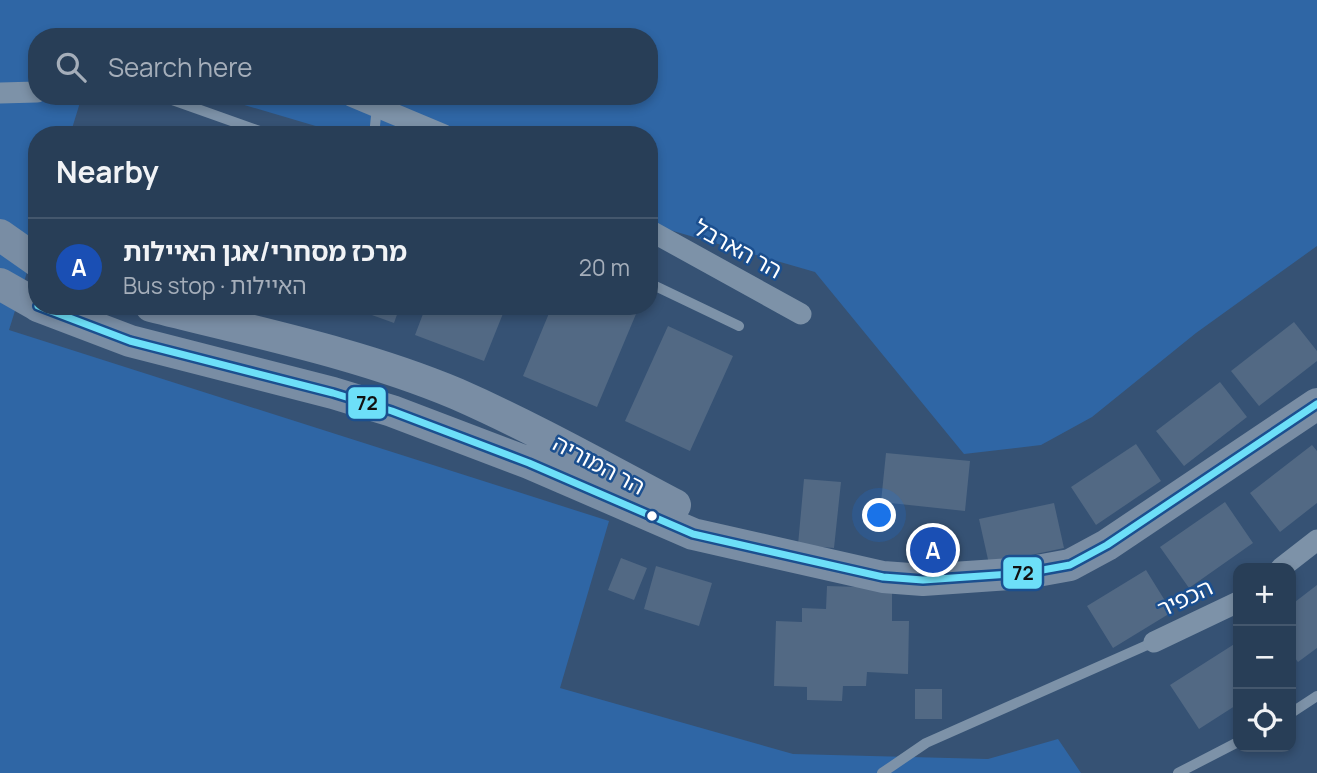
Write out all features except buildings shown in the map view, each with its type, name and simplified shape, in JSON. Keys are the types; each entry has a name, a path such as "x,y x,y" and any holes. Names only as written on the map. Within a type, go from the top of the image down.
{"street":[{"path":"0,93 28,92"},
{"path":"372,105 422,126"},
{"path":"0,235 28,255"},
{"name":"הר הארבל","path":"658,235 802,314"},
{"name":"הר המוריה","path":"0,284 28,301"},
{"name":"הר המוריה","path":"61,315 130,341 333,393 392,411 529,463 693,534 757,548"},
{"name":"הר המוריה","path":"186,315 344,355 456,394 529,428 757,548"},
{"path":"757,548 883,577 923,580 1026,573 1070,565 1107,545 1317,404"},
{"path":"1287,563 1317,540"},
{"name":"הכפיר","path":"1154,642 1233,604"}],"lane":[{"path":"186,105 246,126"},
{"path":"375,126 377,107"},
{"path":"658,287 739,326"},
{"path":"881,773 926,743 1154,642"},
{"path":"1296,710 1317,696"},
{"path":"1178,773 1233,745"}],"shaded area":[{"path":"0,0 1317,0 1317,246 1196,333 1092,417 1041,445 964,454 815,272 658,227 658,126 316,126 244,105 658,105 658,28 28,28 28,105 79,105 73,126 28,126 28,269 9,330 609,521 560,688 793,754 988,759 1058,739 1081,773 0,773"}],"transit line":[{"name":"72","path":"62,315 130,341 333,393 392,411 529,463 693,534 883,577 923,580 1026,573 1070,565 1107,545 1317,404"}],"place":[{"name":"מרכז מסחרי/אגן האיילות","path":"933,550"}]}
